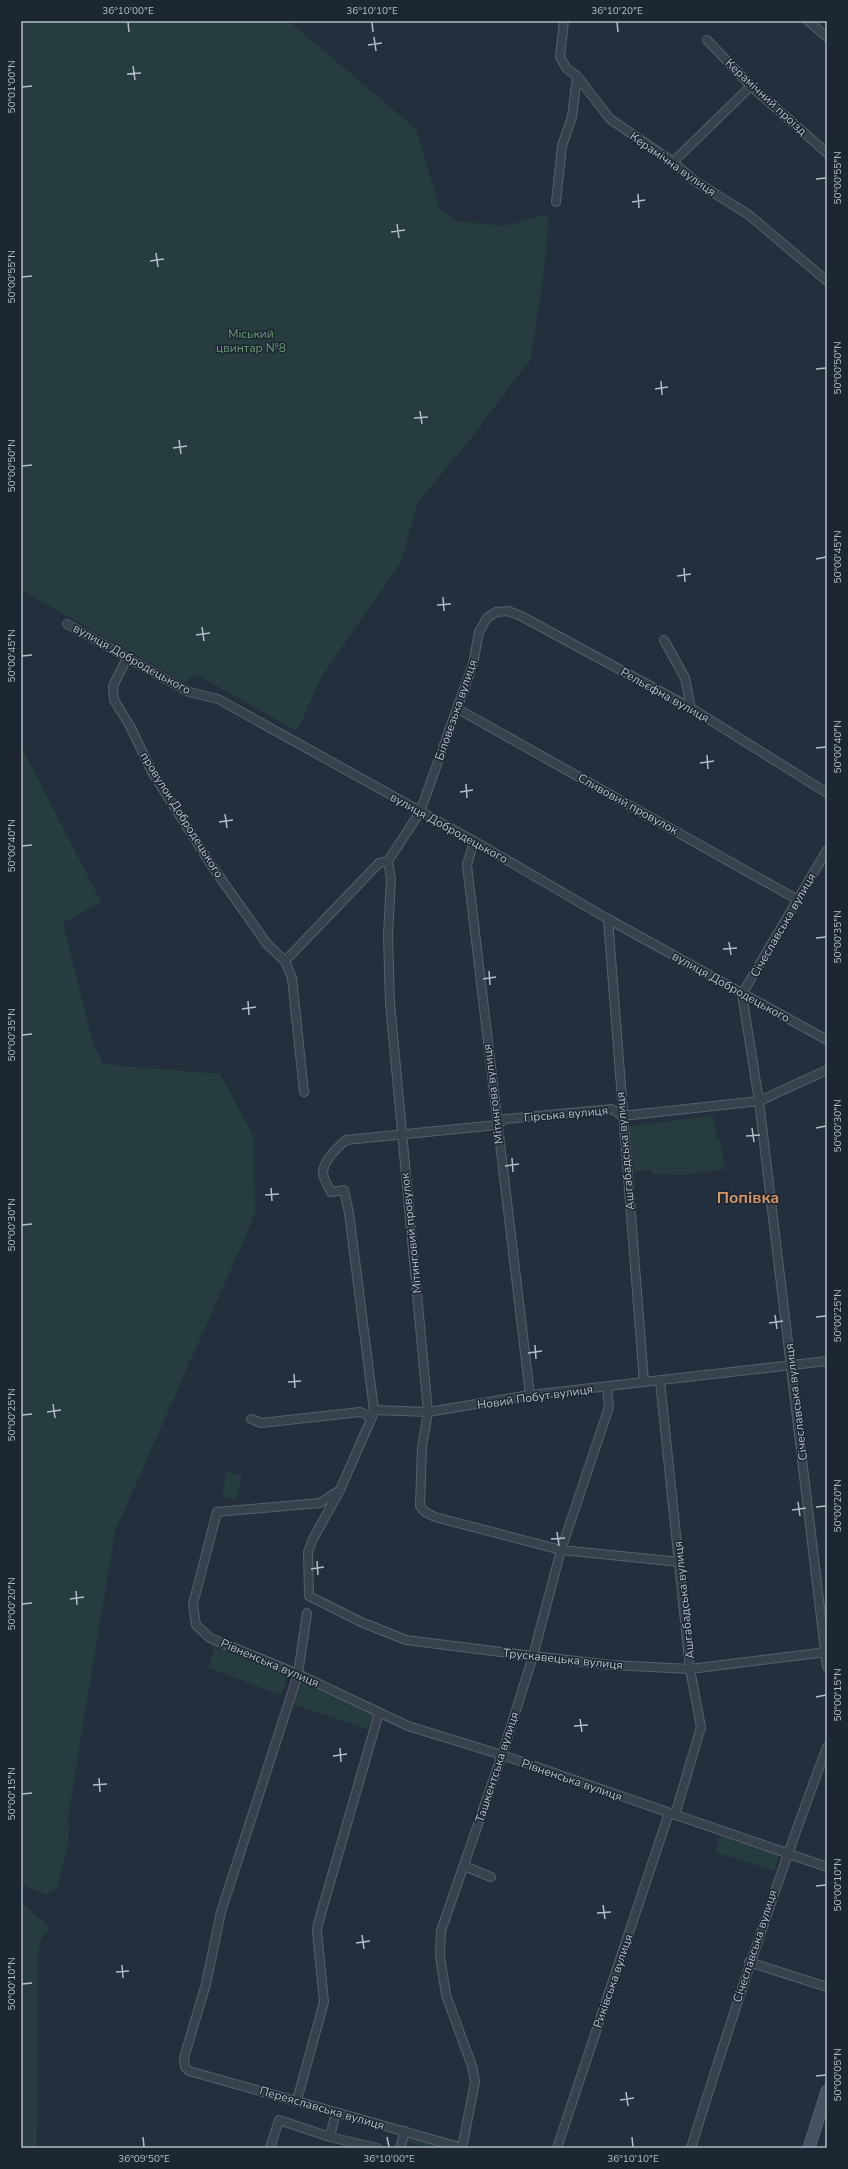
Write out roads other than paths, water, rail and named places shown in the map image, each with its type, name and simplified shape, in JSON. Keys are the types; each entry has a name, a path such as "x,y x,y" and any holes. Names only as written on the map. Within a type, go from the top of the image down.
{"main road":[{"path":"809,2148 827,2092"}],"street":[{"name":"Керамічна вулиця","path":"564,21 560,56 567,69 577,76 610,119 673,162 695,181 749,215 787,245 827,281"},
{"path":"808,21 827,37"},
{"name":"Керамічний проїзд","path":"707,40 751,86 827,153"},
{"path":"556,202 562,146 572,117 577,76"},
{"path":"673,162 751,86"},
{"name":"Рельєфна вулиця","path":"496,612 508,611 521,616 691,708 827,793"},
{"name":"Біловезька вулиця","path":"388,862 420,812 473,664 479,632 487,618 496,612"},
{"name":"вулиця Добродецького","path":"67,624 189,692 218,699 474,841 608,920 827,1040"},
{"path":"664,640 685,678 691,708"},
{"name":"провулок Добродецького","path":"127,658 113,686 114,700 130,726 152,772 212,866 267,944 285,961"},
{"name":"Сливовий провулок","path":"458,709 798,900"},
{"name":"Мітингова вулиця","path":"474,841 467,865 496,1125 530,1396"},
{"name":"Січеславська вулиця","path":"827,850 742,994 759,1101 827,1667"},
{"path":"304,1092 292,978 285,961 379,863 388,862"},
{"name":"Мітинговий провулок","path":"388,862 391,887 388,935 390,1003 401,1135 428,1412 422,1447 420,1506 425,1512 561,1550 680,1562"},
{"name":"Ашгабадська вулиця","path":"608,920 622,1116 644,1382"},
{"name":"Гірська вулиця","path":"373,1414 349,1213 344,1190 331,1192 323,1175 325,1164 331,1155 346,1140 496,1125 505,1119 612,1109 622,1116 759,1101 827,1070"},
{"name":"Новий Побут вулиця","path":"251,1419 261,1423 360,1412 373,1414 428,1412 530,1396 827,1361"},
{"name":"Ашгабадська вулиця","path":"660,1381 690,1669 701,1727 672,1814"},
{"name":"Ташкентська вулиця","path":"463,2148 475,2082 472,2066 446,1995 440,1956 441,1931 502,1755 533,1656 561,1550 609,1407 607,1387"},
{"path":"340,1490 373,1414"},
{"name":"Трускавецька вулиця","path":"340,1490 313,1539 308,1552 309,1596 361,1622 406,1640 611,1665 690,1669 826,1652"},
{"name":"Рівненська вулиця","path":"340,1490 320,1503 217,1512 193,1604 196,1625 210,1638 298,1674 408,1726 502,1755 827,1867"},
{"path":"298,1674 307,1613"},
{"name":"Переяславська вулиця","path":"298,1674 221,1912 206,1984 184,2058 184,2063 189,2071 297,2100 463,2148"},
{"path":"297,2100 324,2002 317,1931 318,1924 379,1713"},
{"name":"Січеславська вулиця","path":"691,2148 749,1962 786,1854 827,1747"},
{"name":"Риківська вулиця","path":"557,2148 672,1814"},
{"path":"464,1866 491,1877"},
{"path":"749,1962 827,1987"},
{"path":"330,2137 336,2112"},
{"path":"270,2148 279,2120 330,2137 377,2148"},
{"path":"400,2148 405,2131"}],"district":[{"name":"Попівка","path":"748,1197"}],"park label":[{"name":"Міський цвинтар №8","path":"251,341"}]}
